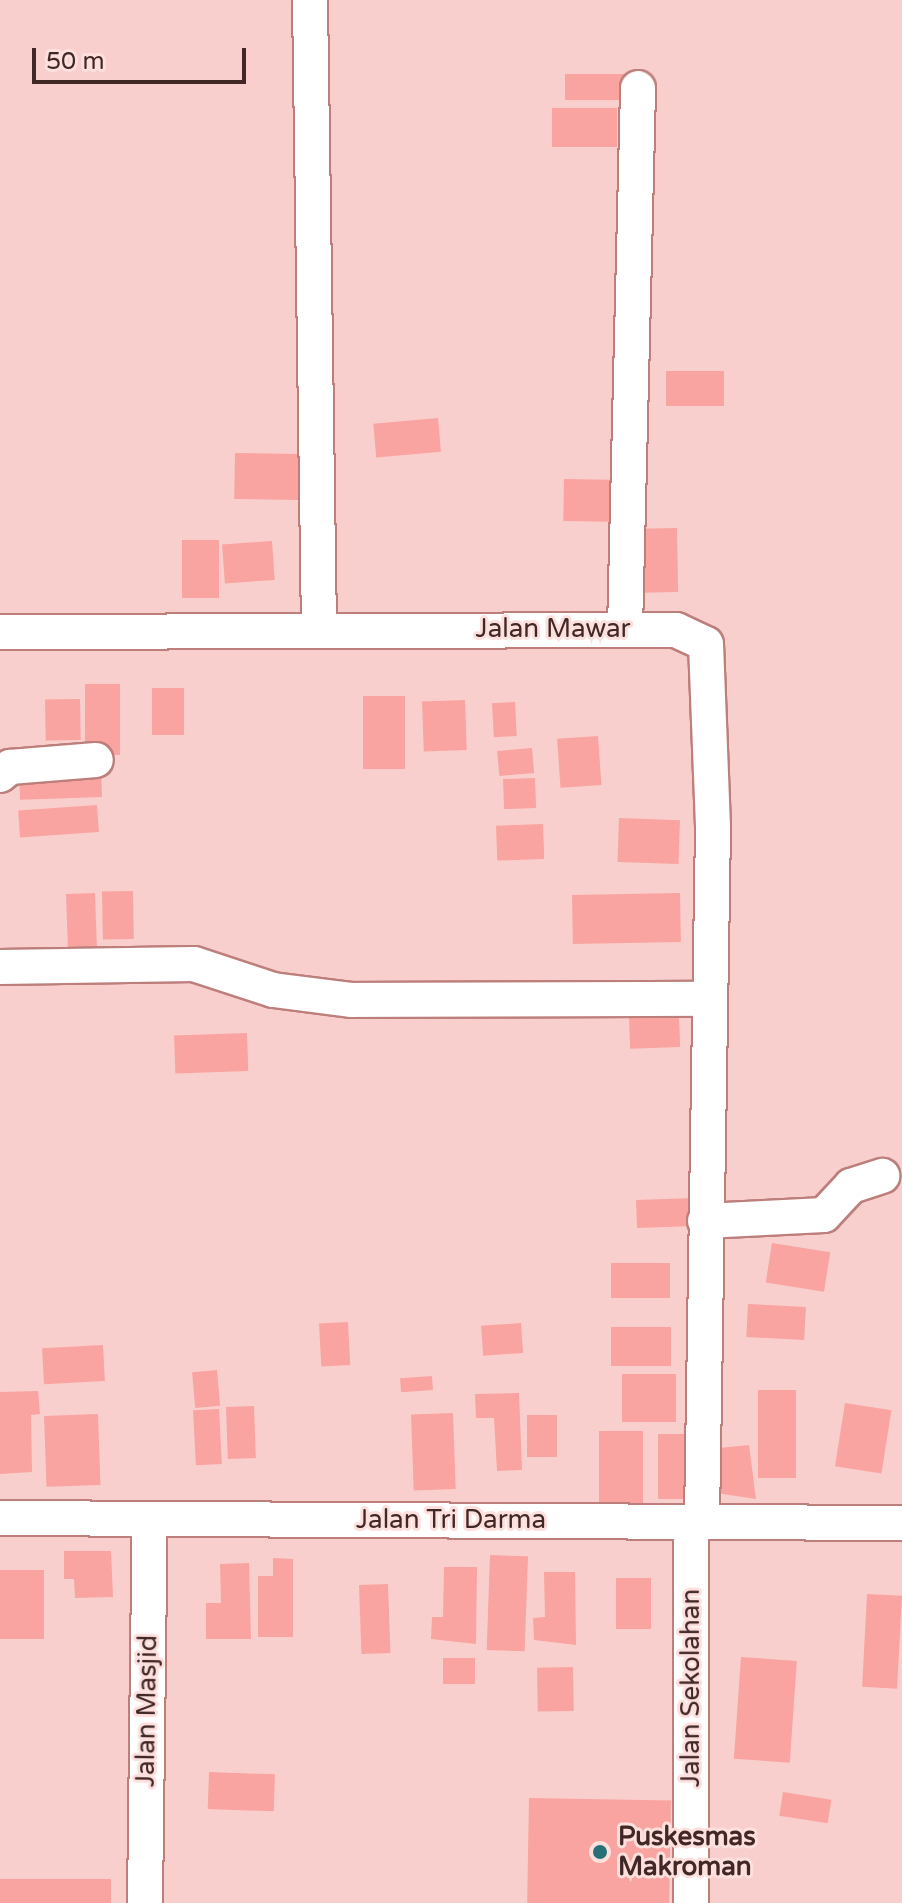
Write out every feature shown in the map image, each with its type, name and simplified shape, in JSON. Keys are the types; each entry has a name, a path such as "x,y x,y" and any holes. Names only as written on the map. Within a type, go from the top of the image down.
{"street":[{"path":"310,0 319,628"},
{"path":"625,629 638,88"},
{"name":"Jalan Mawar","path":"0,632 319,628 625,629 676,630 695,636 711,654 705,1221"},
{"path":"0,775 10,767 96,760"},
{"path":"0,967 194,964 273,990 352,1000 706,999"},
{"path":"705,1221 824,1215 851,1186 882,1176"},
{"name":"Jalan Sekolahan","path":"691,1903 696,1521 705,1221"},
{"name":"Jalan Tri Darma","path":"0,1518 902,1523"},
{"name":"Jalan Masjid","path":"145,1903 150,1519"}],"building":[{"path":"565,74 628,74 628,100 565,100"},
{"path":"552,108 617,108 617,147 552,147"},
{"path":"666,371 724,371 724,406 666,406"},
{"path":"438,418 441,452 376,458 373,424"},
{"path":"235,453 299,454 298,500 234,499"},
{"path":"564,479 612,480 611,522 563,521"},
{"path":"677,528 678,592 641,593 640,529"},
{"path":"182,540 219,540 219,598 182,598"},
{"path":"272,541 275,580 225,583 222,544"},
{"path":"85,684 120,684 120,755 85,755"},
{"path":"152,688 184,688 184,735 152,735"},
{"path":"363,696 405,696 405,769 363,769"},
{"path":"80,699 81,740 46,741 45,700"},
{"path":"465,700 467,750 424,751 422,702"},
{"path":"515,702 517,736 494,737 492,703"},
{"path":"598,736 601,785 561,788 557,739"},
{"path":"532,748 534,773 499,776 497,751"},
{"path":"101,767 102,797 20,800 19,770"},
{"path":"535,778 536,808 504,809 503,779"},
{"path":"97,805 99,832 20,837 18,811"},
{"path":"619,818 680,820 678,864 617,862"},
{"path":"543,824 544,859 497,861 496,826"},
{"path":"133,891 134,939 103,940 102,892"},
{"path":"95,893 97,947 68,948 66,894"},
{"path":"680,893 681,942 573,944 572,895"},
{"path":"679,1015 680,1047 630,1049 629,1017"},
{"path":"247,1033 248,1071 175,1074 174,1036"},
{"path":"694,1198 695,1226 637,1228 636,1200"},
{"path":"772,1243 830,1252 824,1292 766,1283"},
{"path":"611,1263 670,1263 670,1298 611,1298"},
{"path":"748,1304 806,1307 804,1340 746,1337"},
{"path":"348,1322 350,1365 321,1366 319,1324"},
{"path":"521,1323 523,1353 483,1356 481,1326"},
{"path":"611,1327 671,1327 671,1366 611,1366"},
{"path":"103,1345 105,1381 44,1384 42,1348"},
{"path":"217,1370 220,1406 195,1408 192,1372"},
{"path":"622,1374 676,1374 676,1422 622,1422"},
{"path":"432,1376 433,1390 401,1392 400,1378"},
{"path":"758,1390 796,1390 796,1478 758,1478"},
{"path":"38,1391 40,1414 31,1415 32,1472 0,1474 0,1392"},
{"path":"519,1393 522,1470 497,1471 494,1418 476,1418 475,1394"},
{"path":"845,1403 891,1410 881,1474 835,1466"},
{"path":"254,1406 256,1458 228,1459 226,1407"},
{"path":"219,1409 222,1464 196,1465 193,1410"},
{"path":"453,1413 456,1489 414,1490 411,1414"},
{"path":"98,1414 100,1485 47,1487 44,1416"},
{"path":"527,1415 557,1415 557,1457 527,1457"},
{"path":"599,1431 643,1431 643,1509 599,1509"},
{"path":"658,1434 693,1434 693,1499 658,1499"},
{"path":"749,1445 756,1499 716,1493 719,1448"},
{"path":"64,1551 111,1551 113,1597 75,1598 74,1579 64,1579"},
{"path":"490,1555 528,1556 525,1651 487,1650"},
{"path":"273,1558 293,1559 293,1637 258,1637 258,1576 273,1576"},
{"path":"249,1563 251,1639 206,1639 206,1603 221,1603 220,1564"},
{"path":"444,1567 477,1567 476,1644 431,1639 432,1617 443,1617"},
{"path":"0,1570 44,1570 44,1639 0,1639"},
{"path":"544,1572 575,1572 576,1645 534,1640 533,1618 545,1617"},
{"path":"616,1578 651,1578 651,1629 616,1629"},
{"path":"388,1584 390,1653 361,1654 359,1585"},
{"path":"867,1594 902,1596 897,1689 862,1687"},
{"path":"741,1657 797,1661 790,1763 734,1759"},
{"path":"443,1658 475,1658 475,1684 443,1684"},
{"path":"573,1667 574,1711 538,1712 537,1668"},
{"path":"209,1772 275,1774 274,1811 208,1809"},
{"path":"783,1792 831,1800 828,1823 779,1816"},
{"name":"Puskesmas Makroman","path":"529,1798 671,1800 669,1903 527,1903"},
{"path":"0,1879 111,1879 111,1903 0,1903"}],"place":[{"name":"Puskesmas Makroman","path":"600,1852"}]}
